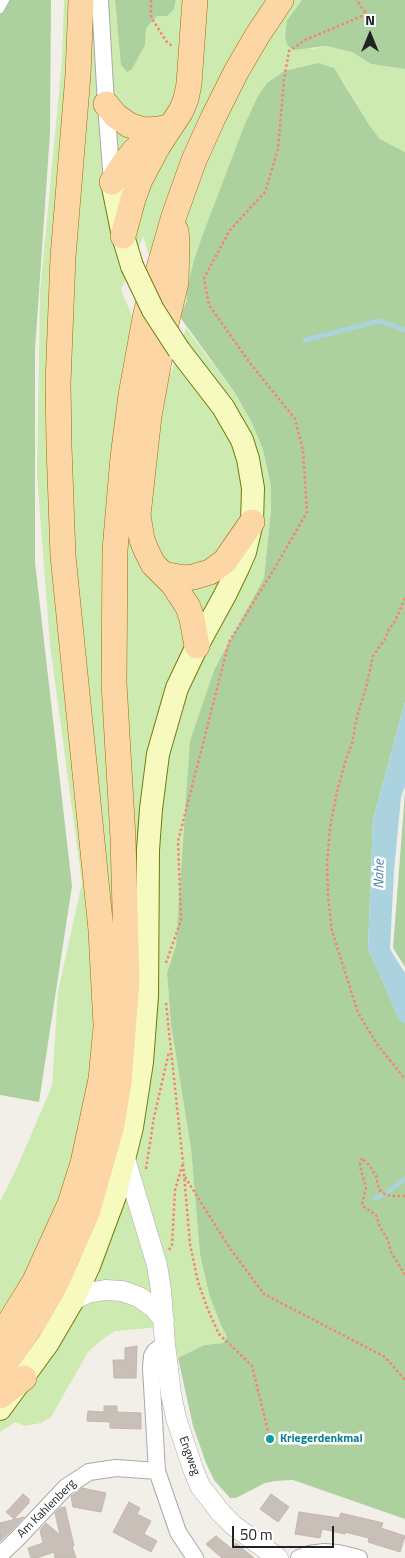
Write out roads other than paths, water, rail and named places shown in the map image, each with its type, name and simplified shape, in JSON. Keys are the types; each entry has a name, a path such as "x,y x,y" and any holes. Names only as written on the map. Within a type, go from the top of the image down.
{"main road":[{"path":"81,0 78,75 63,257 58,383 59,446 63,556 101,930 106,1025"},
{"path":"123,236 140,180 168,124 186,99 195,0"},
{"path":"0,1371 33,1323 56,1283 87,1213 112,1125 119,1082 127,980 123,838 114,674 115,550 118,498 131,396 146,313 174,216 194,160 212,118 252,43 281,0"},
{"path":"106,104 116,116 129,125 144,130 168,124"},
{"path":"0,1409 48,1343 73,1300 103,1231 125,1159 138,1094 145,1029 148,951 148,850 154,777 158,754 170,710 184,674 238,568 249,539 252,522 253,488 248,459 242,440 224,407 179,350 153,310 132,266 123,236 112,182 124,162 135,150 168,124"},
{"path":"174,216 177,242 176,282 150,408 138,515 142,540 153,564 173,584 188,607 196,632 197,646"},
{"path":"163,574 184,578 210,572 225,561 252,522"},
{"path":"0,1338 35,1281 70,1204 93,1121 101,1079 123,838"},
{"path":"0,1396 24,1378"}],"street":[{"path":"100,0 112,182"},
{"name":"Engweg","path":"125,1159 157,1265 170,1387 176,1418 200,1486 209,1500 234,1526 278,1558"},
{"path":"73,1300 88,1293 105,1290 122,1291 139,1297 153,1307 164,1320"},
{"path":"165,1344 155,1351 152,1356 151,1368 157,1471 178,1532 194,1558"},
{"name":"Am Kahlenberg","path":"0,1555 66,1487 89,1472 116,1468 157,1471"},
{"path":"299,1558 309,1554 324,1552 359,1558"}],"lane":[{"path":"0,9 5,0"}],"water":[{"name":"Nahe","path":"405,702 405,786 401,797 394,871 390,949 405,973 405,1023 399,1020 368,948 373,820"}],"waterway":[{"path":"305,340 379,321 405,330"},
{"path":"388,1192 405,1179"},
{"path":"375,1198 383,1195"}],"place":[{"name":"Kriegerdenkmal","path":"270,1439"}]}
